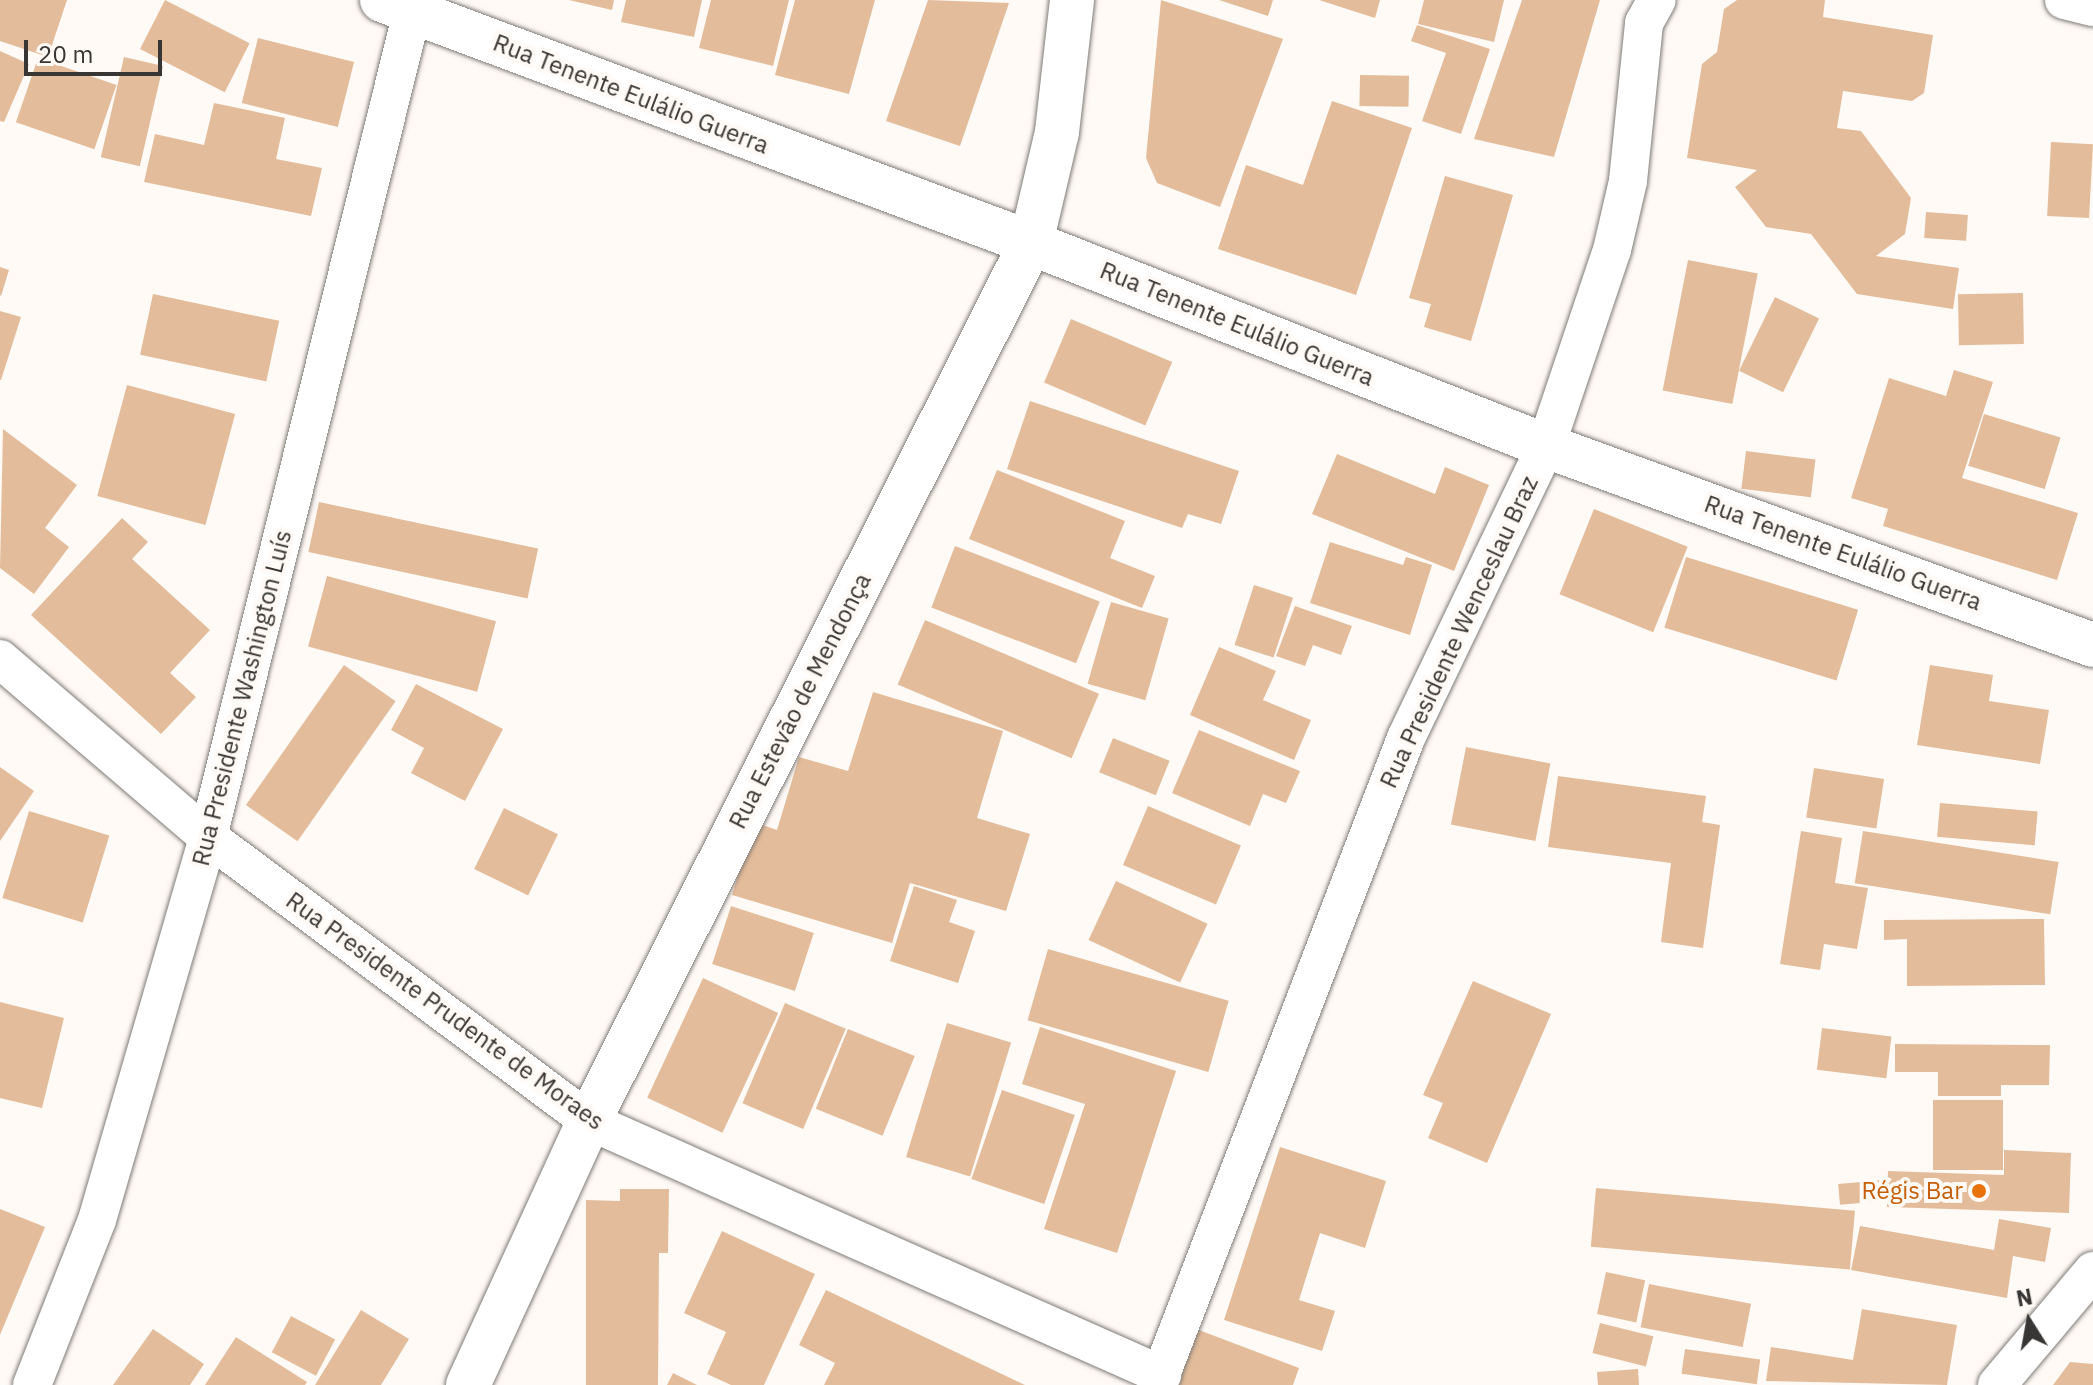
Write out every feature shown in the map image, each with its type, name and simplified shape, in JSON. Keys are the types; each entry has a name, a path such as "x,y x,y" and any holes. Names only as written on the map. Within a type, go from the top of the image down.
{"street":[{"name":"Rua Estevão de Mendonça","path":"468,1385 589,1121 1031,243 1057,132 1072,0"},
{"name":"Rua Presidente Wenceslau Braz","path":"1160,1380 1406,738 1546,446 1612,250 1628,181 1644,23 1657,0"},
{"path":"2064,0 2093,7"},
{"name":"Rua Tenente Eulálio Guerra","path":"403,4 1031,243 1546,446 2093,645"},
{"name":"Rua Presidente Washington Luís","path":"32,1385 97,1220 208,837 403,4"},
{"name":"Rua Presidente Prudente de Moraes","path":"0,659 208,837 589,1121 1160,1380"},
{"path":"1997,1385 2093,1271"}],"building":[{"path":"0,0 67,0 48,57 0,41"},
{"path":"165,0 250,43 225,92 140,49"},
{"path":"569,0 614,0 612,10"},
{"path":"626,0 702,0 694,37 621,22"},
{"path":"711,0 789,0 773,66 699,48"},
{"path":"795,0 875,0 849,94 775,75"},
{"path":"928,0 1009,3 960,146 886,121"},
{"path":"1161,0 1283,39 1220,207 1157,183 1146,158"},
{"path":"1219,0 1273,0 1268,16"},
{"path":"1319,0 1380,0 1375,18"},
{"path":"1424,0 1504,0 1494,42 1418,24"},
{"path":"1522,0 1600,0 1554,157 1474,139"},
{"path":"1737,0 1825,0 1823,17 1933,35 1924,93 1912,101 1843,91 1837,128 1861,131 1911,198 1905,234 1876,256 1959,268 1953,309 1857,294 1811,234 1766,227 1735,187 1757,170 1687,158 1702,64 1717,52 1724,9"},
{"path":"1417,25 1490,49 1461,134 1422,121 1446,53 1411,41"},
{"path":"258,38 354,62 338,127 242,103"},
{"path":"0,51 29,64 4,122 0,121"},
{"path":"124,57 163,66 140,166 101,157"},
{"path":"38,58 116,85 94,149 16,122"},
{"path":"1360,75 1409,76 1408,107 1359,106"},
{"path":"1332,101 1412,128 1356,295 1218,249 1246,165 1303,185"},
{"path":"214,103 285,118 276,159 322,168 311,216 144,182 155,134 204,145"},
{"path":"2051,142 2093,144 2089,218 2047,216"},
{"path":"1445,176 1513,195 1471,341 1424,327 1431,304 1409,298"},
{"path":"1926,212 1968,215 1966,241 1924,238"},
{"path":"1688,260 1758,274 1732,404 1663,391"},
{"path":"0,267 9,270 1,296 0,295"},
{"path":"2023,293 2024,344 1959,345 1958,294"},
{"path":"153,294 279,321 266,381 140,355"},
{"path":"1775,297 1819,318 1783,392 1739,371"},
{"path":"0,311 21,317 1,380 0,380"},
{"path":"1071,319 1172,362 1145,425 1044,383"},
{"path":"1954,370 1993,382 1962,478 2078,513 2057,580 1883,526 1888,509 1851,498 1889,378 1946,396"},
{"path":"127,385 235,414 205,525 97,496"},
{"path":"1030,401 1239,471 1221,524 1188,514 1182,528 1007,469"},
{"path":"1984,414 2061,437 2045,489 1968,466"},
{"path":"3,429 77,485 45,528 69,547 34,594 0,568"},
{"path":"1746,451 1815,460 1811,497 1741,489"},
{"path":"1337,454 1435,494 1445,467 1489,485 1454,571 1312,514"},
{"path":"997,470 1125,521 1110,558 1155,576 1142,608 969,539"},
{"path":"319,502 538,549 528,598 308,552"},
{"path":"1594,509 1688,547 1653,632 1560,594"},
{"path":"122,518 148,542 132,559 210,630 170,673 196,697 161,734 31,615"},
{"path":"1330,542 1403,565 1406,557 1432,565 1410,635 1310,603"},
{"path":"955,546 1100,602 1076,663 931,608"},
{"path":"1686,557 1858,610 1836,680 1664,628"},
{"path":"327,576 496,621 477,692 308,647"},
{"path":"1254,585 1293,598 1274,658 1235,645"},
{"path":"1111,602 1169,619 1145,700 1088,684"},
{"path":"1295,606 1352,626 1341,655 1313,645 1305,666 1276,656"},
{"path":"925,620 1099,694 1072,758 898,684"},
{"path":"1219,647 1276,671 1263,700 1311,720 1294,760 1190,715"},
{"path":"344,665 396,701 298,841 246,805"},
{"path":"1930,665 1993,675 1989,701 2049,710 2040,764 1917,745"},
{"path":"416,684 503,729 465,801 411,773 424,748 391,730"},
{"path":"873,692 1003,731 977,818 1030,834 1006,911 910,883 892,943 732,895 754,822 777,830 799,757 848,771"},
{"path":"1199,730 1300,771 1286,803 1263,794 1250,826 1172,793"},
{"path":"1113,738 1170,761 1156,795 1099,772"},
{"path":"1466,747 1550,763 1535,841 1451,825"},
{"path":"0,767 34,791 0,841"},
{"path":"1814,768 1884,779 1876,828 1806,817"},
{"path":"1558,776 1706,796 1702,822 1720,825 1703,948 1661,942 1671,863 1548,847"},
{"path":"1940,803 2038,812 2035,845 1937,837"},
{"path":"1148,806 1241,845 1216,904 1123,865"},
{"path":"504,808 558,834 528,895 474,869"},
{"path":"29,811 109,836 83,923 2,898"},
{"path":"1801,831 1842,838 1835,883 1868,888 1857,949 1824,944 1820,970 1780,964"},
{"path":"1863,831 2059,862 2050,914 1855,883"},
{"path":"1116,881 1208,924 1180,983 1089,940"},
{"path":"914,886 957,900 949,922 975,931 958,983 890,961"},
{"path":"731,906 814,933 795,991 712,964"},
{"path":"2044,919 2045,985 1907,986 1907,939 1884,940 1884,920"},
{"path":"1048,949 1229,1001 1208,1072 1028,1020"},
{"path":"703,978 778,1013 722,1133 647,1098"},
{"path":"1473,981 1551,1014 1487,1163 1428,1138 1443,1103 1423,1095"},
{"path":"0,1002 64,1018 42,1108 0,1098"},
{"path":"785,1003 846,1029 803,1129 742,1103"},
{"path":"947,1023 1011,1043 970,1176 906,1157"},
{"path":"1040,1027 1176,1071 1117,1253 1044,1229 1085,1104 1022,1084"},
{"path":"1822,1028 1891,1037 1886,1078 1817,1070"},
{"path":"848,1029 915,1056 883,1136 816,1109"},
{"path":"1895,1044 2050,1045 2049,1085 2001,1085 2001,1096 1938,1096 1938,1072 1895,1072"},
{"path":"1002,1090 1075,1115 1044,1204 971,1179"},
{"path":"1933,1100 2003,1100 2003,1170 1933,1170"},
{"path":"1280,1147 1386,1181 1365,1248 1320,1233 1299,1300 1335,1311 1322,1351 1224,1320"},
{"name":"Régis Bar","path":"2004,1150 2071,1153 2069,1213 1887,1207 1888,1171 2004,1175"},
{"path":"1883,1180 1885,1201 1840,1205 1838,1184"},
{"path":"1596,1188 1855,1211 1850,1269 1591,1247"},
{"path":"620,1189 669,1189 668,1253 659,1253 658,1385 586,1385 586,1200 620,1201"},
{"path":"0,1209 45,1227 0,1335"},
{"path":"1999,1219 2051,1228 2045,1262 2013,1256 2007,1298 1851,1270 1860,1226 1994,1250"},
{"path":"722,1231 815,1274 764,1385 731,1385 707,1374 726,1332 684,1313"},
{"path":"1606,1272 1645,1280 1636,1322 1597,1314"},
{"path":"1649,1284 1751,1304 1743,1347 1641,1327"},
{"path":"826,1290 1025,1385 824,1385 835,1363 799,1345"},
{"path":"1862,1309 1957,1325 1947,1385 1766,1381 1771,1347 1853,1360"},
{"path":"361,1310 409,1339 381,1385 315,1385"},
{"path":"291,1316 335,1339 316,1376 272,1352"},
{"path":"1600,1323 1653,1336 1646,1366 1593,1353"},
{"path":"1191,1327 1299,1368 1293,1385 1169,1385"},
{"path":"153,1329 204,1364 190,1385 113,1385"},
{"path":"236,1337 307,1382 305,1385 205,1385"},
{"path":"1685,1349 1760,1360 1757,1384 1682,1374"},
{"path":"2070,1362 2093,1364 2093,1385 2053,1385"},
{"path":"1638,1369 1639,1385 1598,1385 1597,1372"},
{"path":"673,1373 697,1385 667,1385"}],"place":[{"name":"Régis Bar","path":"1979,1191"}]}
